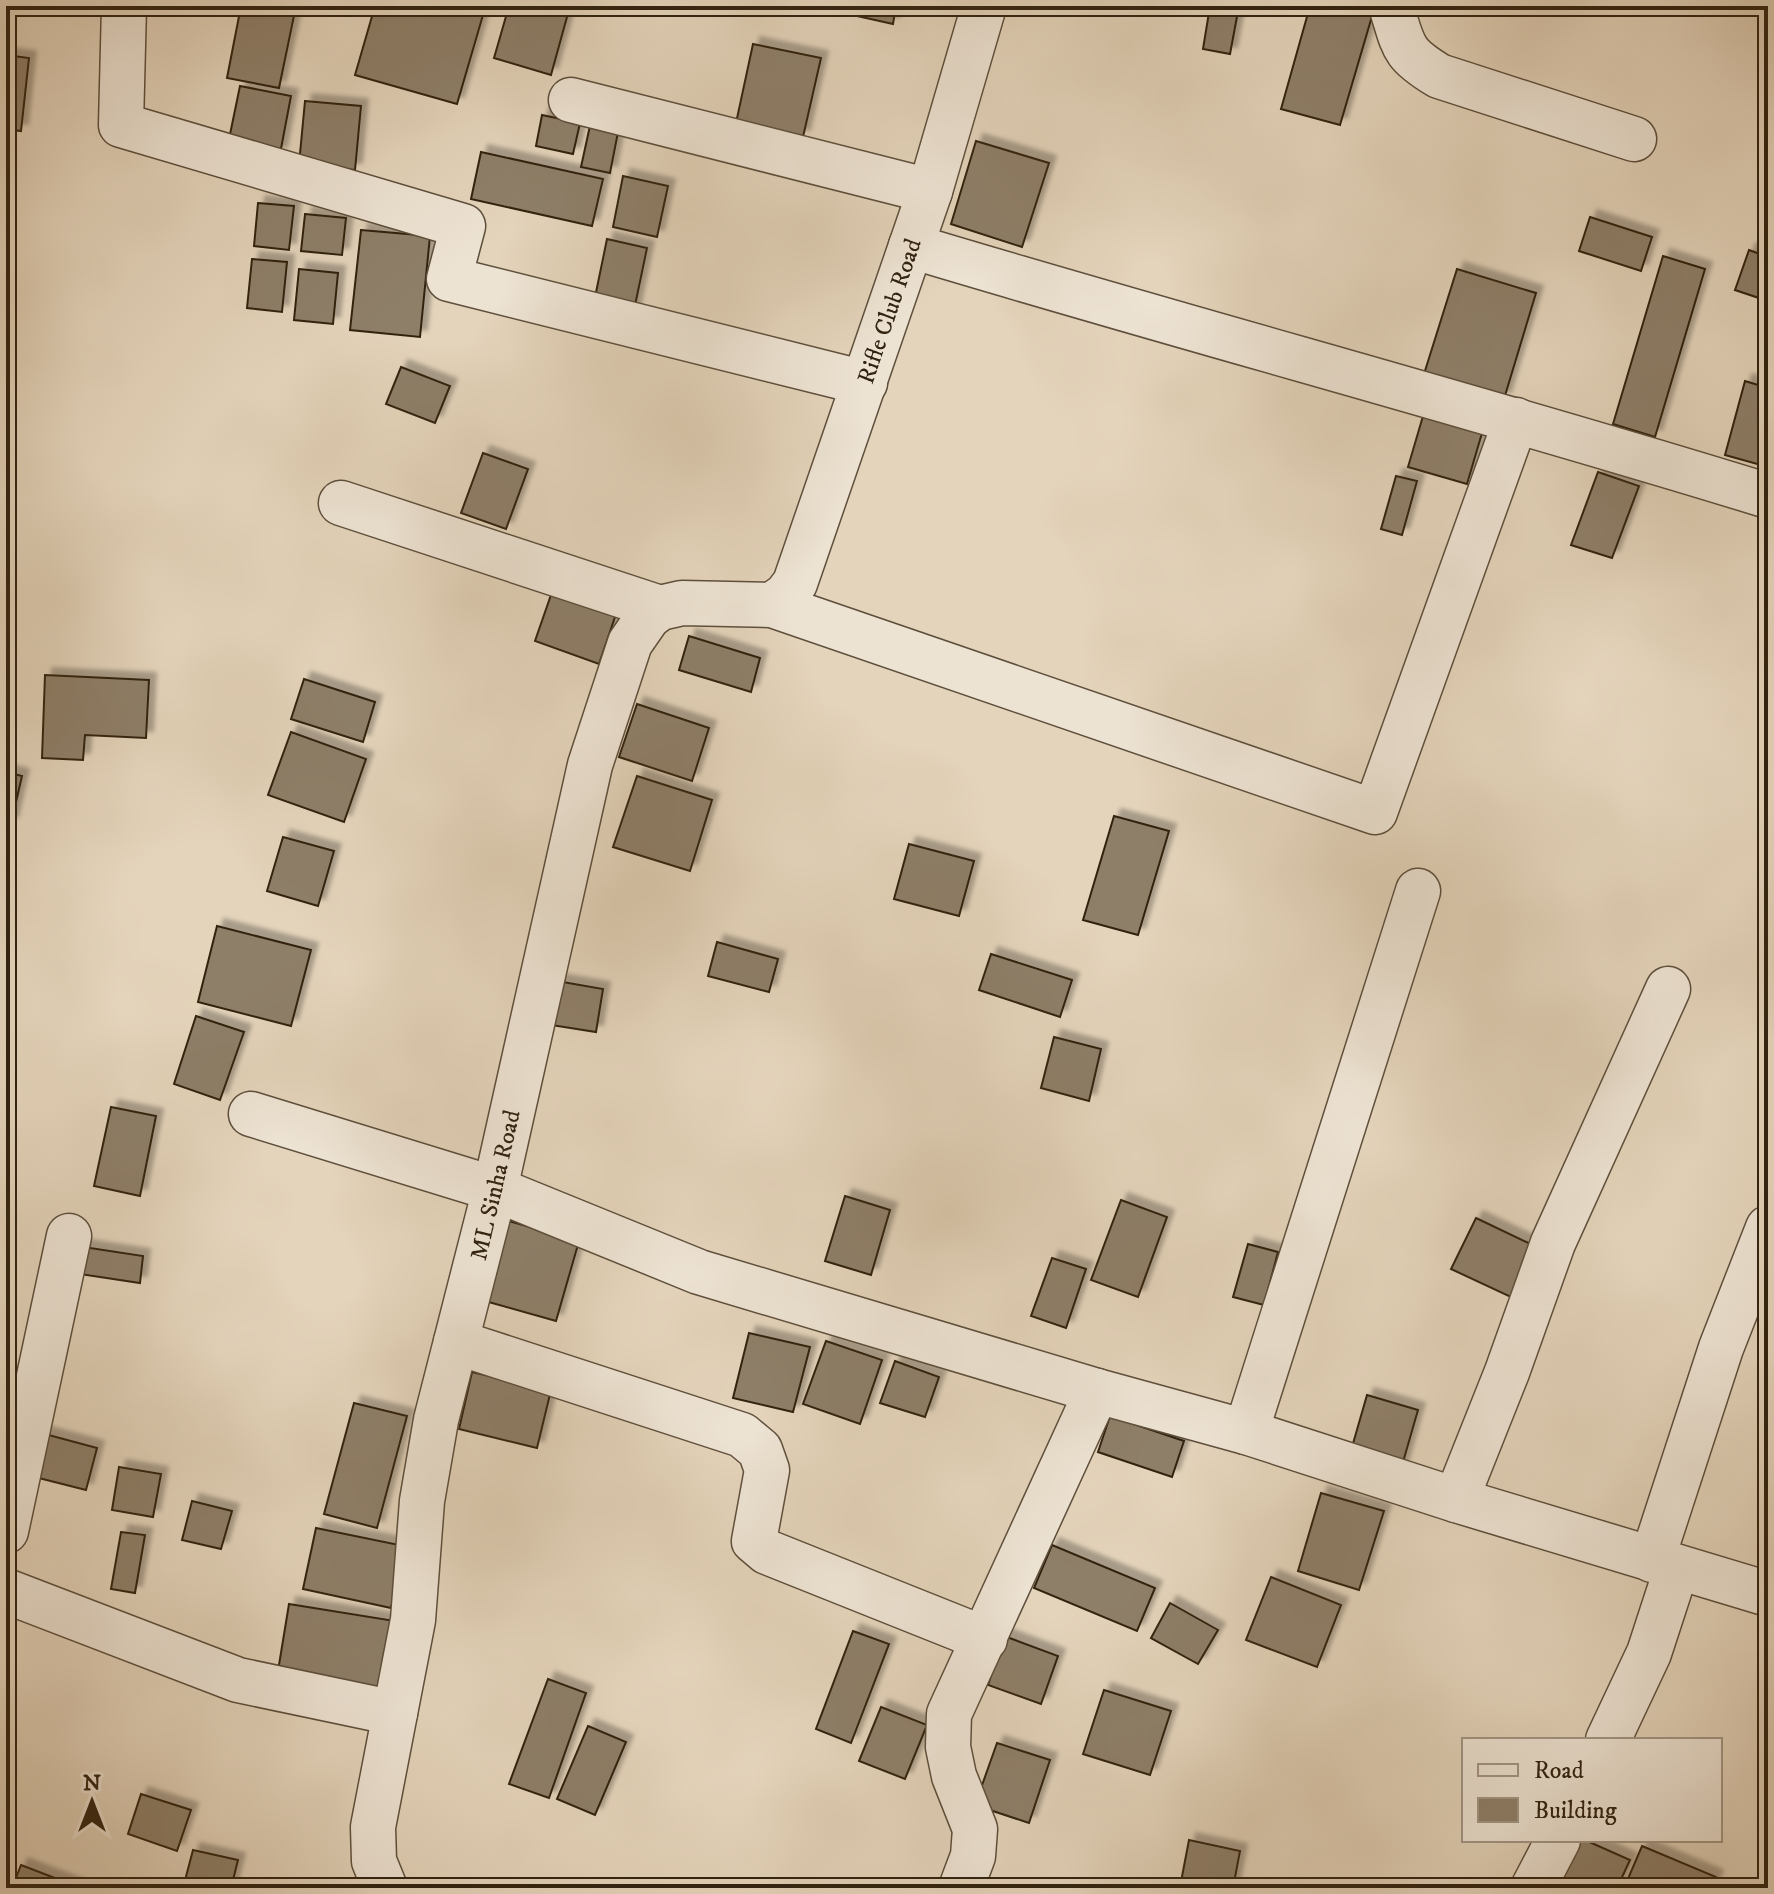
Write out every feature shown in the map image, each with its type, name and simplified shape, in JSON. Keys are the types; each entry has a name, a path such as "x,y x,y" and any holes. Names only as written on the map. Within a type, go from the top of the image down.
{"street":[{"path":"124,6 121,125 463,226 449,279 865,383"},
{"name":"Rifle Club Road","path":"772,605 786,595 795,583 930,191 984,6"},
{"path":"1391,6 1402,45 1414,61 1439,76 1634,139"},
{"path":"571,100 930,191"},
{"path":"911,246 1768,496"},
{"path":"341,503 660,608 682,603 772,605 1375,812 1516,420"},
{"name":"ML Sinha Road","path":"385,1888 374,1861 373,1827 413,1620 422,1501 436,1420 495,1189 590,765 630,643 648,617 660,608"},
{"path":"1246,1432 1418,891"},
{"path":"1456,1500 1507,1372 1553,1243 1668,989"},
{"path":"251,1114 495,1189 699,1272 1097,1391 1246,1432 1456,1500 1768,1594"},
{"path":"1609,1738 1649,1653 1665,1564 1721,1348 1768,1228"},
{"path":"6,1531 69,1236"},
{"path":"456,1342 742,1435 760,1450 767,1470 754,1541 767,1552 985,1639"},
{"path":"961,1888 973,1856 975,1829 954,1776 948,1747 949,1714 1097,1391"},
{"path":"6,1591 395,1713"},
{"path":"1533,1888 1557,1842"}],"building":[{"path":"241,6 296,6 279,88 227,78"},
{"path":"375,6 453,6 483,15 457,104 355,75"},
{"path":"509,6 570,6 551,75 494,58"},
{"path":"859,6 896,6 893,24 857,16"},
{"path":"1210,6 1239,6 1230,54 1203,49"},
{"path":"1310,6 1375,6 1340,125 1281,109"},
{"path":"753,44 821,58 803,137 736,123"},
{"path":"6,55 29,58 21,131 6,129"},
{"path":"240,86 291,96 280,154 228,144"},
{"path":"305,101 361,106 355,170 299,164"},
{"path":"542,115 580,123 573,154 536,146"},
{"path":"591,121 619,127 610,173 581,167"},
{"path":"976,141 1049,163 1022,247 951,224"},
{"path":"481,152 603,179 592,226 471,199"},
{"path":"623,176 668,186 657,237 613,227"},
{"path":"258,203 294,206 289,250 254,246"},
{"path":"305,214 346,218 342,255 301,251"},
{"path":"1590,217 1652,237 1641,271 1579,251"},
{"path":"361,230 430,236 420,337 350,330"},
{"path":"607,239 647,248 633,315 593,307"},
{"path":"1749,250 1768,257 1768,301 1735,290"},
{"path":"1663,256 1705,269 1655,437 1613,424"},
{"path":"252,259 287,262 282,312 247,308"},
{"path":"299,269 338,273 333,324 294,320"},
{"path":"1457,269 1536,293 1504,399 1424,374"},
{"path":"401,367 450,386 435,423 386,404"},
{"path":"1745,381 1768,388 1768,467 1725,455"},
{"path":"1423,416 1482,433 1467,484 1408,467"},
{"path":"483,453 528,469 506,529 461,513"},
{"path":"1598,472 1639,486 1612,558 1571,545"},
{"path":"1396,476 1417,481 1402,535 1381,529"},
{"path":"552,592 616,614 599,664 535,641"},
{"path":"689,636 760,658 751,692 679,670"},
{"path":"45,675 149,680 146,738 85,735 83,760 42,758"},
{"path":"304,679 375,702 363,742 291,719"},
{"path":"637,704 709,728 692,781 619,757"},
{"path":"291,732 366,759 344,822 268,795"},
{"path":"6,772 22,776 11,824 6,823"},
{"path":"637,776 712,800 690,871 613,847"},
{"path":"1114,816 1169,831 1138,935 1083,920"},
{"path":"283,837 334,851 318,906 267,891"},
{"path":"909,844 974,861 959,916 894,899"},
{"path":"217,926 311,950 291,1026 198,1002"},
{"path":"717,942 778,959 769,992 708,976"},
{"path":"991,954 1072,980 1060,1017 979,990"},
{"path":"557,981 603,989 596,1032 551,1025"},
{"path":"196,1016 244,1032 220,1100 174,1084"},
{"path":"1054,1037 1101,1049 1089,1101 1041,1088"},
{"path":"111,1107 156,1116 140,1196 94,1186"},
{"path":"845,1196 890,1210 871,1275 825,1261"},
{"path":"1121,1200 1167,1217 1138,1297 1091,1280"},
{"path":"1476,1218 1537,1247 1513,1298 1451,1269"},
{"path":"509,1221 579,1241 556,1321 485,1301"},
{"path":"1248,1244 1278,1252 1264,1305 1233,1297"},
{"path":"77,1246 143,1256 140,1283 73,1273"},
{"path":"1052,1258 1086,1269 1066,1328 1031,1316"},
{"path":"749,1333 810,1347 793,1412 733,1398"},
{"path":"826,1341 882,1360 860,1424 803,1404"},
{"path":"895,1361 939,1377 925,1417 880,1403"},
{"path":"472,1372 551,1390 537,1448 459,1429"},
{"path":"1367,1395 1418,1410 1401,1469 1350,1454"},
{"path":"354,1403 407,1416 377,1528 324,1514"},
{"path":"1110,1416 1184,1441 1172,1477 1098,1452"},
{"path":"30,1430 97,1448 86,1490 19,1473"},
{"path":"119,1467 161,1474 153,1517 112,1510"},
{"path":"1321,1493 1384,1511 1359,1590 1298,1571"},
{"path":"192,1501 232,1511 221,1549 182,1540"},
{"path":"316,1528 404,1546 391,1608 303,1589"},
{"path":"121,1532 145,1535 135,1593 111,1589"},
{"path":"1052,1545 1155,1588 1137,1631 1034,1588"},
{"path":"1271,1577 1341,1605 1317,1667 1246,1640"},
{"path":"1170,1603 1218,1630 1198,1664 1151,1638"},
{"path":"289,1604 401,1622 389,1690 278,1671"},
{"path":"853,1631 889,1644 851,1743 816,1729"},
{"path":"1004,1636 1058,1656 1041,1704 988,1685"},
{"path":"548,1679 586,1693 549,1798 509,1784"},
{"path":"1104,1690 1171,1711 1150,1775 1083,1754"},
{"path":"881,1707 927,1725 905,1779 859,1761"},
{"path":"588,1726 626,1742 595,1815 557,1799"},
{"path":"997,1743 1050,1760 1029,1823 975,1805"},
{"path":"141,1794 191,1810 177,1851 128,1834"},
{"path":"1189,1840 1240,1851 1233,1888 1180,1887"},
{"path":"1560,1842 1590,1842 1630,1860 1617,1888 1539,1888"},
{"path":"1642,1846 1716,1877 1711,1888 1624,1888"},
{"path":"193,1850 238,1860 231,1888 183,1888"},
{"path":"21,1865 81,1888 12,1888"}]}
